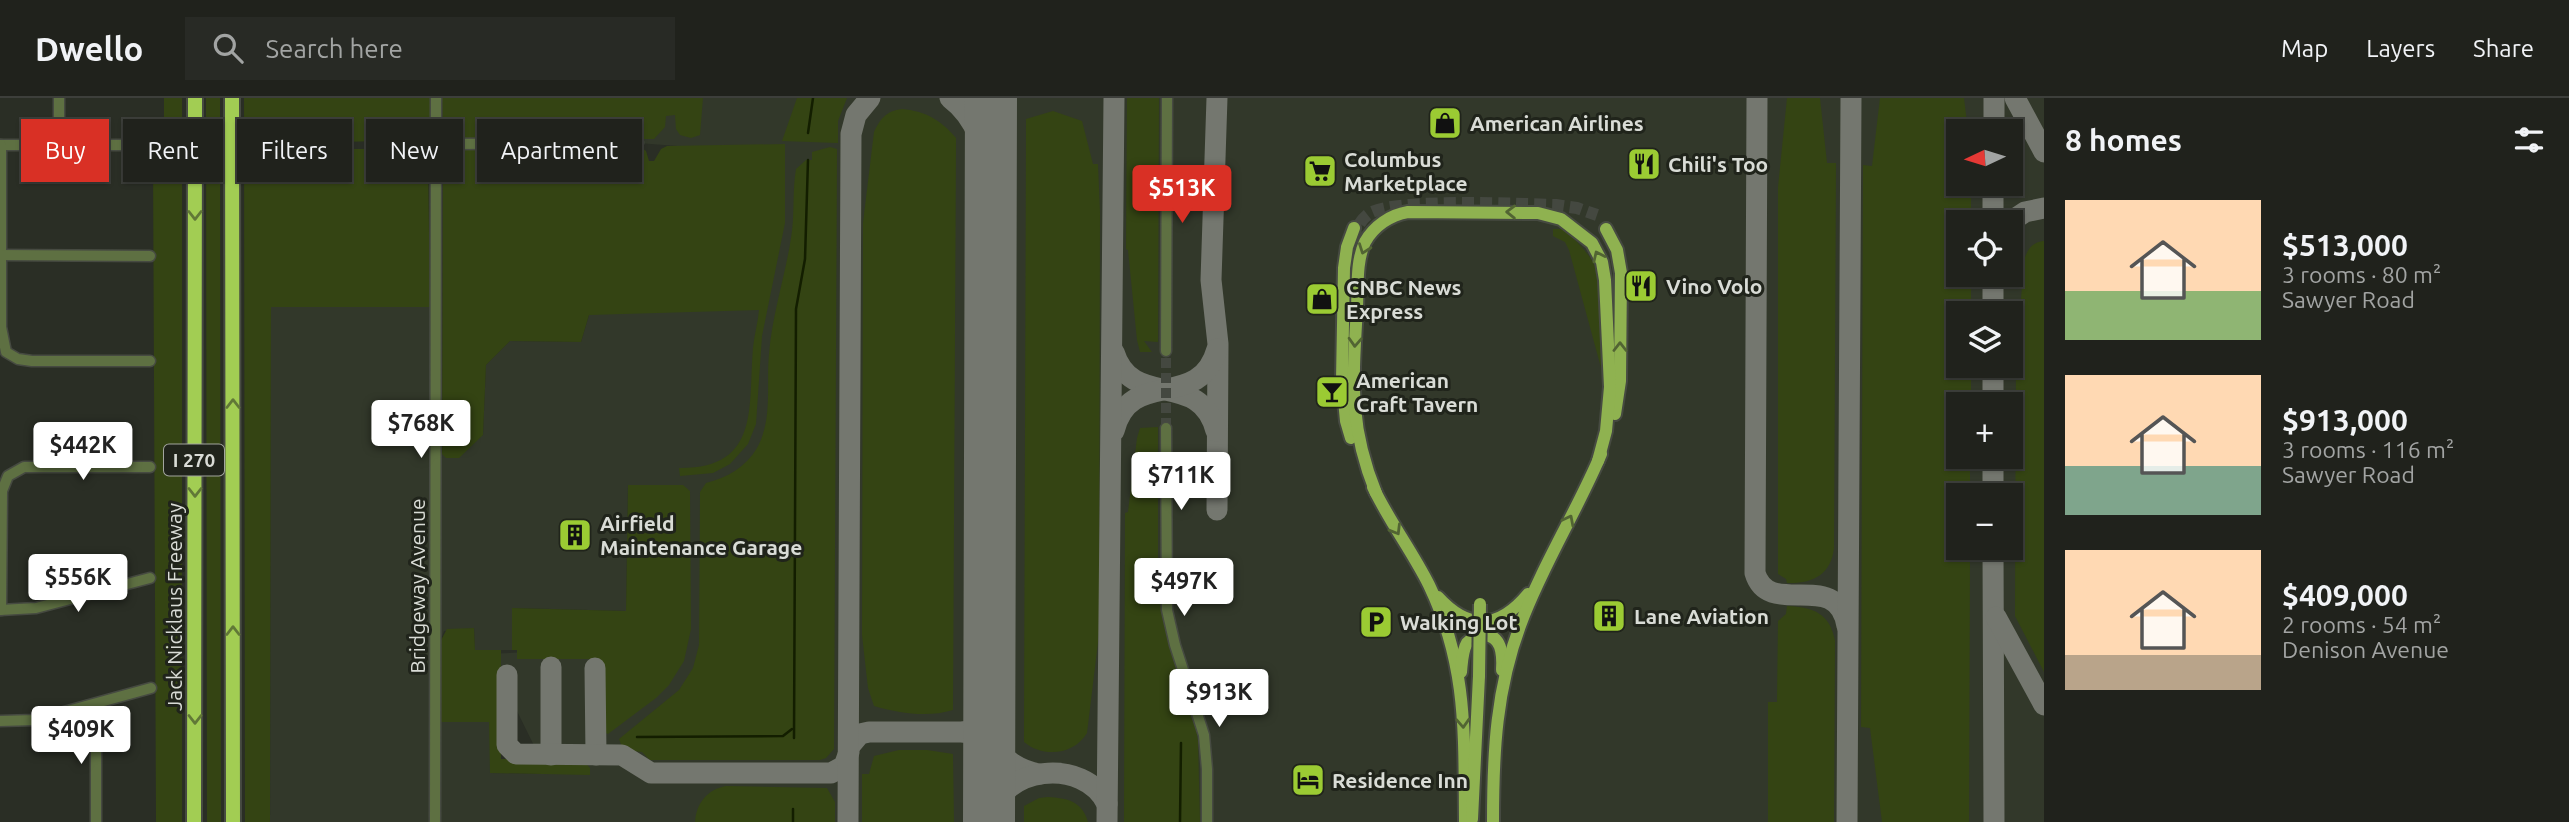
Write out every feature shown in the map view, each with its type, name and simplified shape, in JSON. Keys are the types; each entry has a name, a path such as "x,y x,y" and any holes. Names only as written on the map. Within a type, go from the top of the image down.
{"highway":[{"name":"Jack Nicklaus Freeway","path":"194,822 195,98"},
{"name":"I 270","path":"232,98 233,822"}],"main road":[{"path":"1376,493 1360,447 1353,388 1360,257 1366,242 1377,228 1390,217 1401,213 1538,213 1561,219 1576,229 1598,251 1605,280 1609,400 1606,431 1598,461"},
{"path":"1354,228 1347,247 1344,268 1343,390 1350,435 1376,493 1438,598 1457,614 1479,622 1494,620 1510,612 1540,579"},
{"path":"1496,723 1514,644 1540,579 1598,461 1613,423 1620,381 1620,262 1613,239 1606,229"},
{"path":"1428,583 1445,623 1460,684"},
{"path":"1471,822 1480,604"},
{"path":"1465,822 1460,684 1466,644 1479,636 1496,639 1501,649 1503,664 1493,755 1493,822"}],"street":[{"path":"59,98 59,119"},
{"name":"Bridgeway Avenue","path":"436,98 436,119"},
{"path":"1166,351 1167,98"},
{"path":"21,145 1,145 1,327 6,352 18,359 32,361 150,361"},
{"name":"Bridgeway Avenue","path":"435,822 436,182"},
{"path":"0,255 150,256"},
{"path":"1166,428 1167,610 1175,645 1204,734 1208,769 1208,822"},
{"path":"150,467 24,467 8,476 2,491 1,610 36,608 150,578"},
{"path":"0,721 35,720 151,688"},
{"path":"87,706 96,750 96,822"}],"shaded area":[{"path":"638,98 2044,98 2044,822 270,822 271,307 442,307 442,454 483,435 486,365 510,341 581,342 589,315 677,146 642,143 642,119 638,119","holes":["628,486 681,645 489,654 548,774 490,773 490,722 441,722 440,642 444,631 474,628 475,650 512,650 513,608 626,611"]}],"green space":[{"path":"164,98 182,98 182,119 164,119"},
{"path":"206,98 220,98 220,119 206,119"},
{"path":"244,98 430,98 430,119 366,119 366,141 352,142 352,119 244,119"},
{"path":"442,98 703,98 700,135 691,138 680,135 676,129 675,115 666,116 665,127 654,139 642,139 642,119 477,119 477,139 463,139 463,119 443,119"},
{"path":"797,98 847,98 838,121 838,143 782,141"},
{"path":"1127,98 1159,98 1158,342 1144,341 1152,352 1140,352 1126,249"},
{"path":"1787,98 1820,98 1827,163 1836,163 1834,548 1829,565 1819,576 1796,583 1787,583 1786,579 1778,574 1778,187"},
{"path":"1880,98 1964,98 1967,119 1946,119 1946,196 1971,196 1971,210 1946,210 1946,287 1971,287 1971,301 1946,301 1946,378 1971,378 1971,392 1946,392 1946,469 1970,469 1970,483 1946,483 1946,560 1970,560 1969,822 1882,822 1870,728 1861,727 1863,165 1872,166"},
{"path":"902,109 932,118 956,138 953,710 933,714 874,706 868,688 862,635 863,223 874,132 884,116"},
{"path":"1053,111 1082,121 1093,164 1098,164 1100,213 1099,634 1087,733 1074,746 1058,752 1040,750 1024,742 1026,119"},
{"path":"785,144 785,223 762,336 756,424 748,444 730,464 713,473 680,476 679,468 706,466 724,458 737,446 745,430 759,310 589,315 581,342 510,341 486,365 483,435 459,458 446,458 442,454 443,182 463,182 463,147 477,147 477,182 642,182 642,148 649,161 654,161 661,149 667,146"},
{"path":"830,147 837,149 834,749 826,758 820,760 650,760 642,752 623,750 619,739 679,690 693,668 699,645 700,492 706,483 728,475 742,466 753,455 762,437 767,414 771,339 792,230 796,169 806,160 812,160 812,152"},
{"path":"352,149 366,149 366,182 428,182 430,307 271,307 270,822 245,822 244,182 352,182"},
{"path":"153,182 182,182 182,822 156,822"},
{"path":"206,182 220,182 221,822 207,822"},
{"path":"1553,229 1564,229 1587,253 1597,272 1603,333 1603,375 1569,250 1565,242 1553,236"},
{"path":"2044,241 2044,672 2015,616 2015,560 2023,560 2023,483 2016,483 2016,469 2023,469 2023,392 2016,392 2016,378 2023,378 2023,301 2021,301 2025,257 2037,243"},
{"path":"1158,427 1158,585 1167,638 1195,722 1200,822 1124,822 1125,513 1128,512 1140,428"},
{"path":"628,485 683,485 690,491 691,629 684,661 669,685 608,734 599,726 598,659 517,659 517,650 512,650 512,608 626,611"},
{"path":"1787,606 1819,613 1833,631 1834,822 1768,822 1768,702 1777,702 1778,621 1786,614"},
{"path":"474,628 475,650 501,650 501,759 582,759 590,768 590,775 490,773 489,722 441,722 440,642 447,629"},
{"path":"899,750 953,754 954,822 862,822 862,774 869,774 874,756"},
{"path":"726,786 827,788 835,802 835,822 695,822 704,798 714,790"},
{"path":"1039,798 1061,798 1078,805 1088,822 1024,822 1024,806"}],"waterway":[{"path":"808,133 813,98"},
{"path":"794,738 796,309 805,259 808,160"},
{"path":"637,737 783,736 792,729"},
{"path":"1180,822 1181,743"},
{"path":"793,809 793,822"}],"taxiway":[{"path":"848,822 851,134 856,115 870,98"},
{"path":"950,98 973,125 983,147 991,182"},
{"path":"991,123 994,109 1001,98"},
{"path":"1107,822 1114,98"},
{"path":"1217,98 1211,280 1218,344 1217,510"},
{"path":"1757,98 1755,573 1763,586 1774,593 1830,599 1841,609 1847,626"},
{"path":"1847,822 1851,98"},
{"path":"1994,98 1994,119"},
{"path":"2015,98 2044,152"},
{"path":"1993,196 1993,210"},
{"path":"2023,213 2044,208"},
{"path":"1993,287 1993,301"},
{"path":"1114,431 1122,411 1134,400 1196,380 1208,368 1217,349"},
{"path":"1114,352 1123,370 1135,380 1196,400 1208,412 1216,431"},
{"path":"1993,378 1993,392"},
{"path":"1993,469 1993,483"},
{"path":"1993,560 1994,822"},
{"path":"1996,617 2044,705"},
{"path":"551,667 551,755"},
{"path":"595,668 596,755"},
{"path":"507,675 507,745 516,754 622,755 651,773 831,773 844,766 849,752"},
{"path":"963,732 981,726 989,708"},
{"path":"849,747 860,734 869,732 973,732 1016,766 1039,774"},
{"path":"990,822 996,803 1009,788 1025,778 1043,774 1062,774 1081,779 1096,789 1107,804"}],"runway":[{"path":"989,822 991,98"}],"tunnel":[{"path":"1352,240 1361,222 1370,213 1406,205 1556,205 1597,215"},
{"path":"1166,351 1166,428"}],"place":[{"name":"American Airlines","path":"1445,123"},
{"name":"Chili's Too","path":"1644,164"},
{"name":"Columbus Marketplace","path":"1320,171"},
{"name":"Vino Volo","path":"1641,286"},
{"name":"CNBC News Express","path":"1322,299"},
{"name":"American Craft Tavern","path":"1332,392"},
{"name":"Airfield Maintenance Garage","path":"575,535"},
{"name":"Lane Aviation","path":"1609,616"},
{"name":"Walking Lot","path":"1376,622"},
{"name":"Residence Inn","path":"1308,780"}]}
